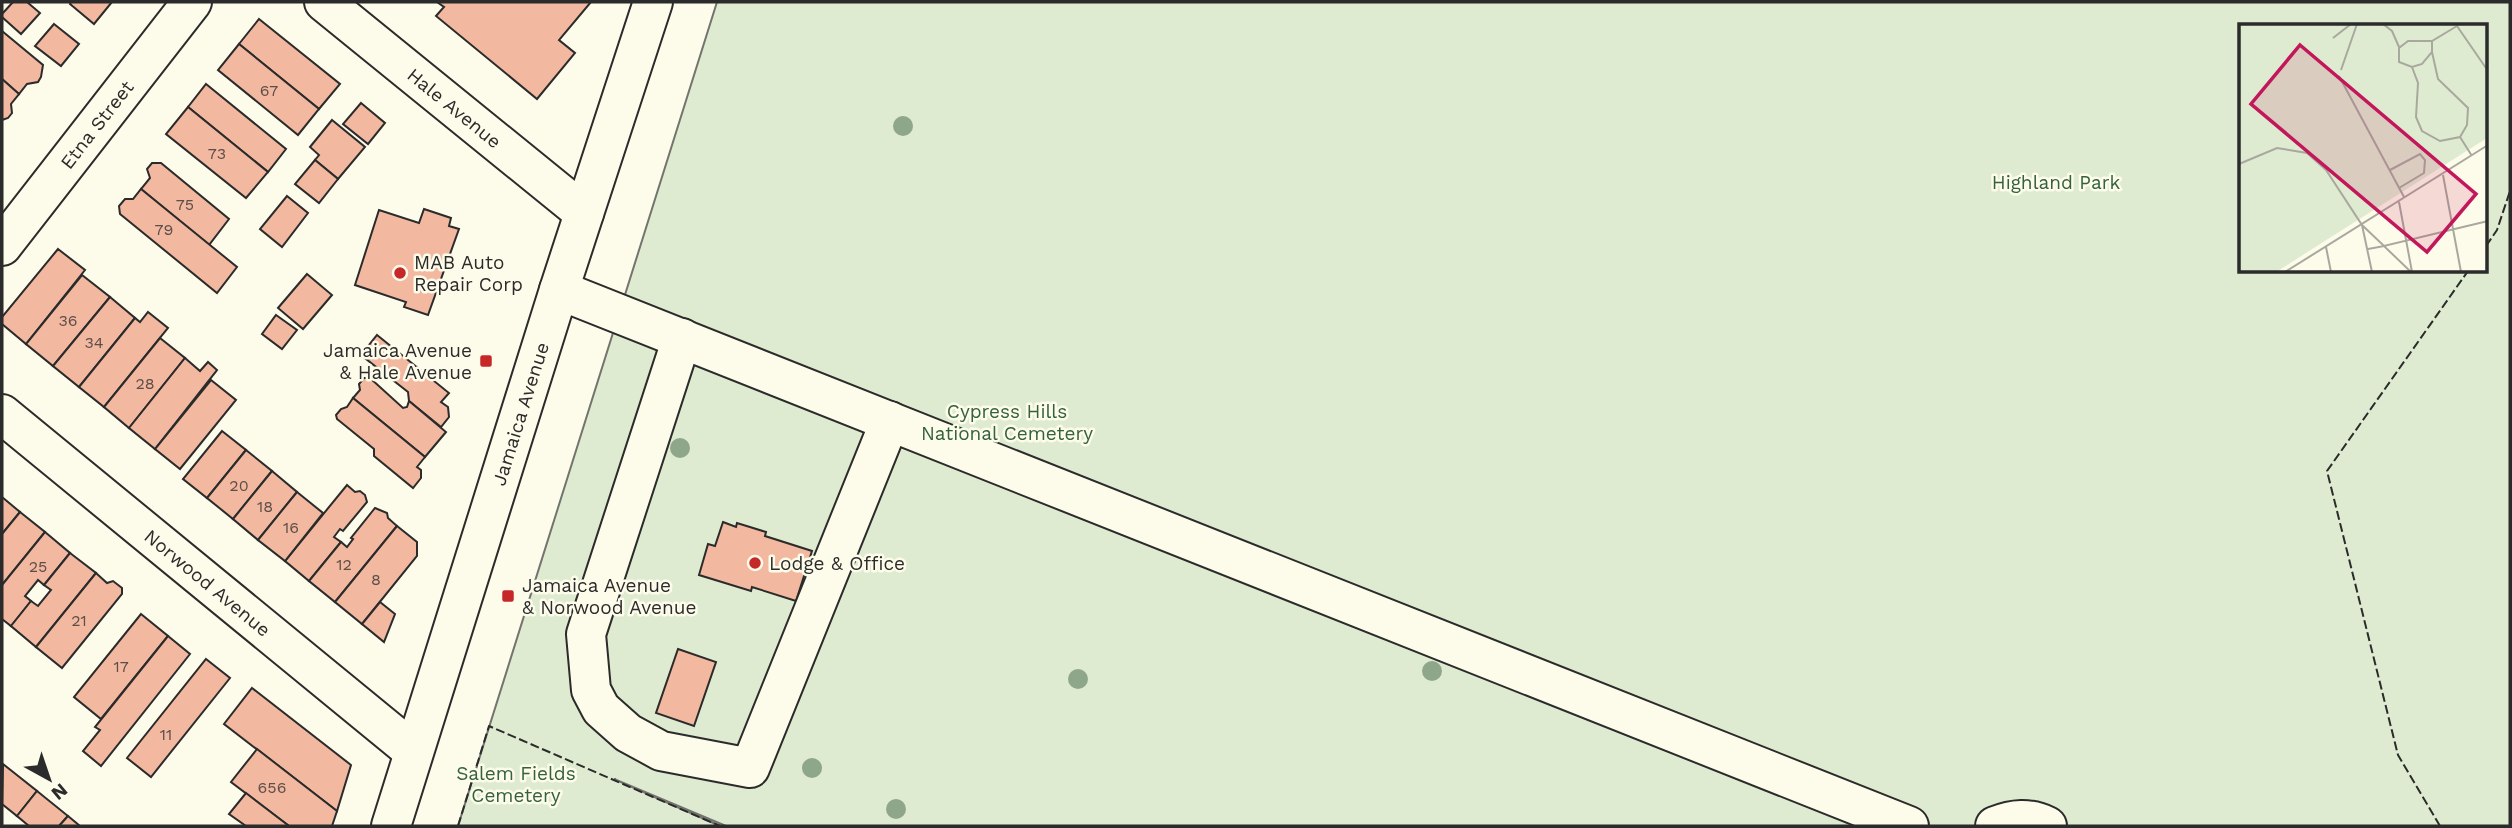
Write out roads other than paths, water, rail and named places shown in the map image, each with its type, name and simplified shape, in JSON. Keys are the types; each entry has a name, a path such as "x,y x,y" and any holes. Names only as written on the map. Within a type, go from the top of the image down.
{"street":[{"name":"Etna Street","path":"2,246 192,2"},
{"name":"Hale Avenue","path":"324,2 584,214"},
{"name":"Jamaica Avenue","path":"391,826 559,290 653,2"},
{"path":"559,290 1909,826"},
{"path":"682,338 586,634 591,690 601,709 628,733 661,751 750,768 890,421"},
{"name":"Norwood Avenue","path":"2,414 413,751"},
{"path":"1995,826 2011,820 2028,819 2047,826"}],"place":[{"name":"MAB Auto Repair Corp","path":"400,273"},
{"name":"Jamaica Avenue & Hale Avenue","path":"486,361"},
{"name":"Lodge & Office","path":"755,563"},
{"name":"Jamaica Avenue & Norwood Avenue","path":"508,596"}],"park label":[{"name":"Highland Park","path":"2056,182"},
{"name":"Cypress Hills National Cemetery","path":"1007,422"},
{"name":"Salem Fields Cemetery","path":"516,784"}]}
